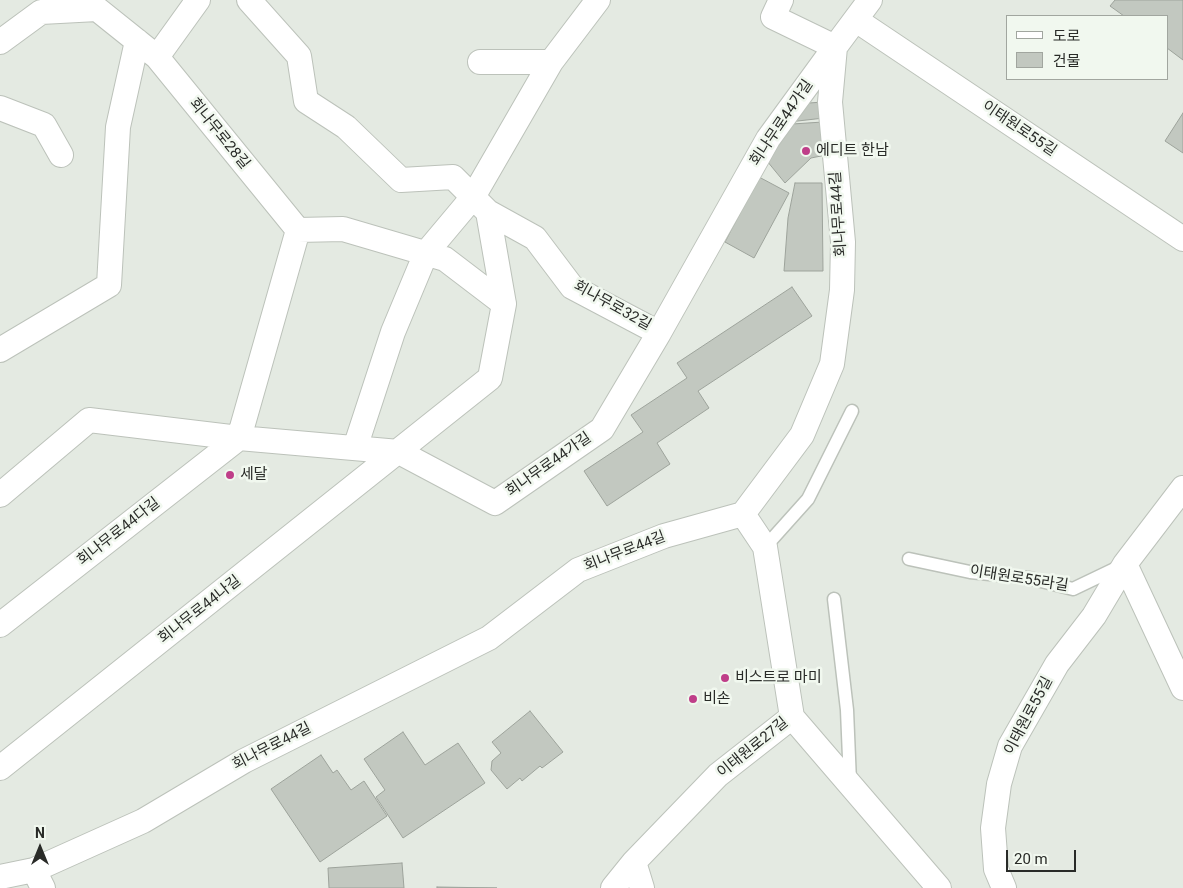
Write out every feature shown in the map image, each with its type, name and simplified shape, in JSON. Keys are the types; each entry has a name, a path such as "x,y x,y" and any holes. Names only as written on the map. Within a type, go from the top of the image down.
{"street":[{"path":"157,57 198,0"},
{"name":"회나무로32길","path":"249,0 299,56 306,101 346,127 401,180 453,177 481,204 535,238 572,287 660,333"},
{"path":"355,448 393,332 426,253 481,204 551,62 598,0"},
{"path":"781,0 772,17 835,47 870,0"},
{"name":"회나무로28길","path":"0,42 41,12 97,9 157,57 298,230"},
{"name":"이태원로55길","path":"856,20 1183,239"},
{"path":"0,350 108,285 118,127 137,41"},
{"name":"회나무로44가길","path":"3,484 89,420 239,438 399,452 495,503 602,428 660,333 768,139 835,47"},
{"name":"회나무로44길","path":"0,877 39,879 143,821 244,761 489,638 578,570 664,536 743,514 802,435 832,364 842,290 843,242 830,102 835,47"},
{"path":"480,62 551,62"},
{"path":"0,108 44,125 61,155"},
{"path":"399,452 490,378 504,304 481,204"},
{"path":"239,438 298,230 343,229 445,259 504,304"},
{"name":"회나무로44다길","path":"0,625 239,438"},
{"name":"회나무로44나길","path":"0,768 399,452"},
{"name":"이태원로55라길","path":"1125,564 1183,488"},
{"name":"이태원로27길","path":"613,888 634,862 718,776 792,717 765,548 743,514"},
{"path":"1125,564 1183,688"},
{"name":"이태원로55길","path":"1004,888 996,869 993,828 999,784 1010,746 1057,664 1094,616 1125,564"},
{"path":"792,717 939,888"},
{"path":"634,862 642,888"}],"lane":[{"path":"765,548 808,499 852,410"},
{"name":"이태원로55라길","path":"909,559 970,572 1029,578 1073,589 1125,564"},
{"path":"834,599 847,710 850,784"}],"building":[{"path":"1115,0 1183,0 1183,60 1168,49 1168,15 1123,15 1110,6"},
{"path":"822,102 824,118 789,122 797,104"},
{"path":"1183,113 1183,153 1165,141"},
{"path":"823,122 826,155 811,158 785,183 767,161 792,124"},
{"path":"759,177 789,193 754,258 725,242"},
{"path":"795,183 822,183 823,271 784,271 788,218"},
{"path":"792,287 812,316 698,391 709,408 657,443 670,464 607,506 584,471 643,432 631,415 687,378 677,363"},
{"path":"530,711 563,752 542,768 540,766 522,781 520,778 507,789 491,770 492,761 501,753 492,742"},
{"path":"403,732 425,765 458,743 485,783 403,838 376,797 385,790 364,759"},
{"path":"321,755 333,773 337,770 351,790 364,781 387,816 320,862 271,789"},
{"path":"402,863 404,888 329,888 328,868"},
{"path":"437,887 497,888 437,888"}],"place":[{"name":"에디트 한남","path":"806,151"},
{"name":"세달","path":"230,475"},
{"name":"비스트로 마미","path":"725,678"},
{"name":"비손","path":"693,699"}]}
